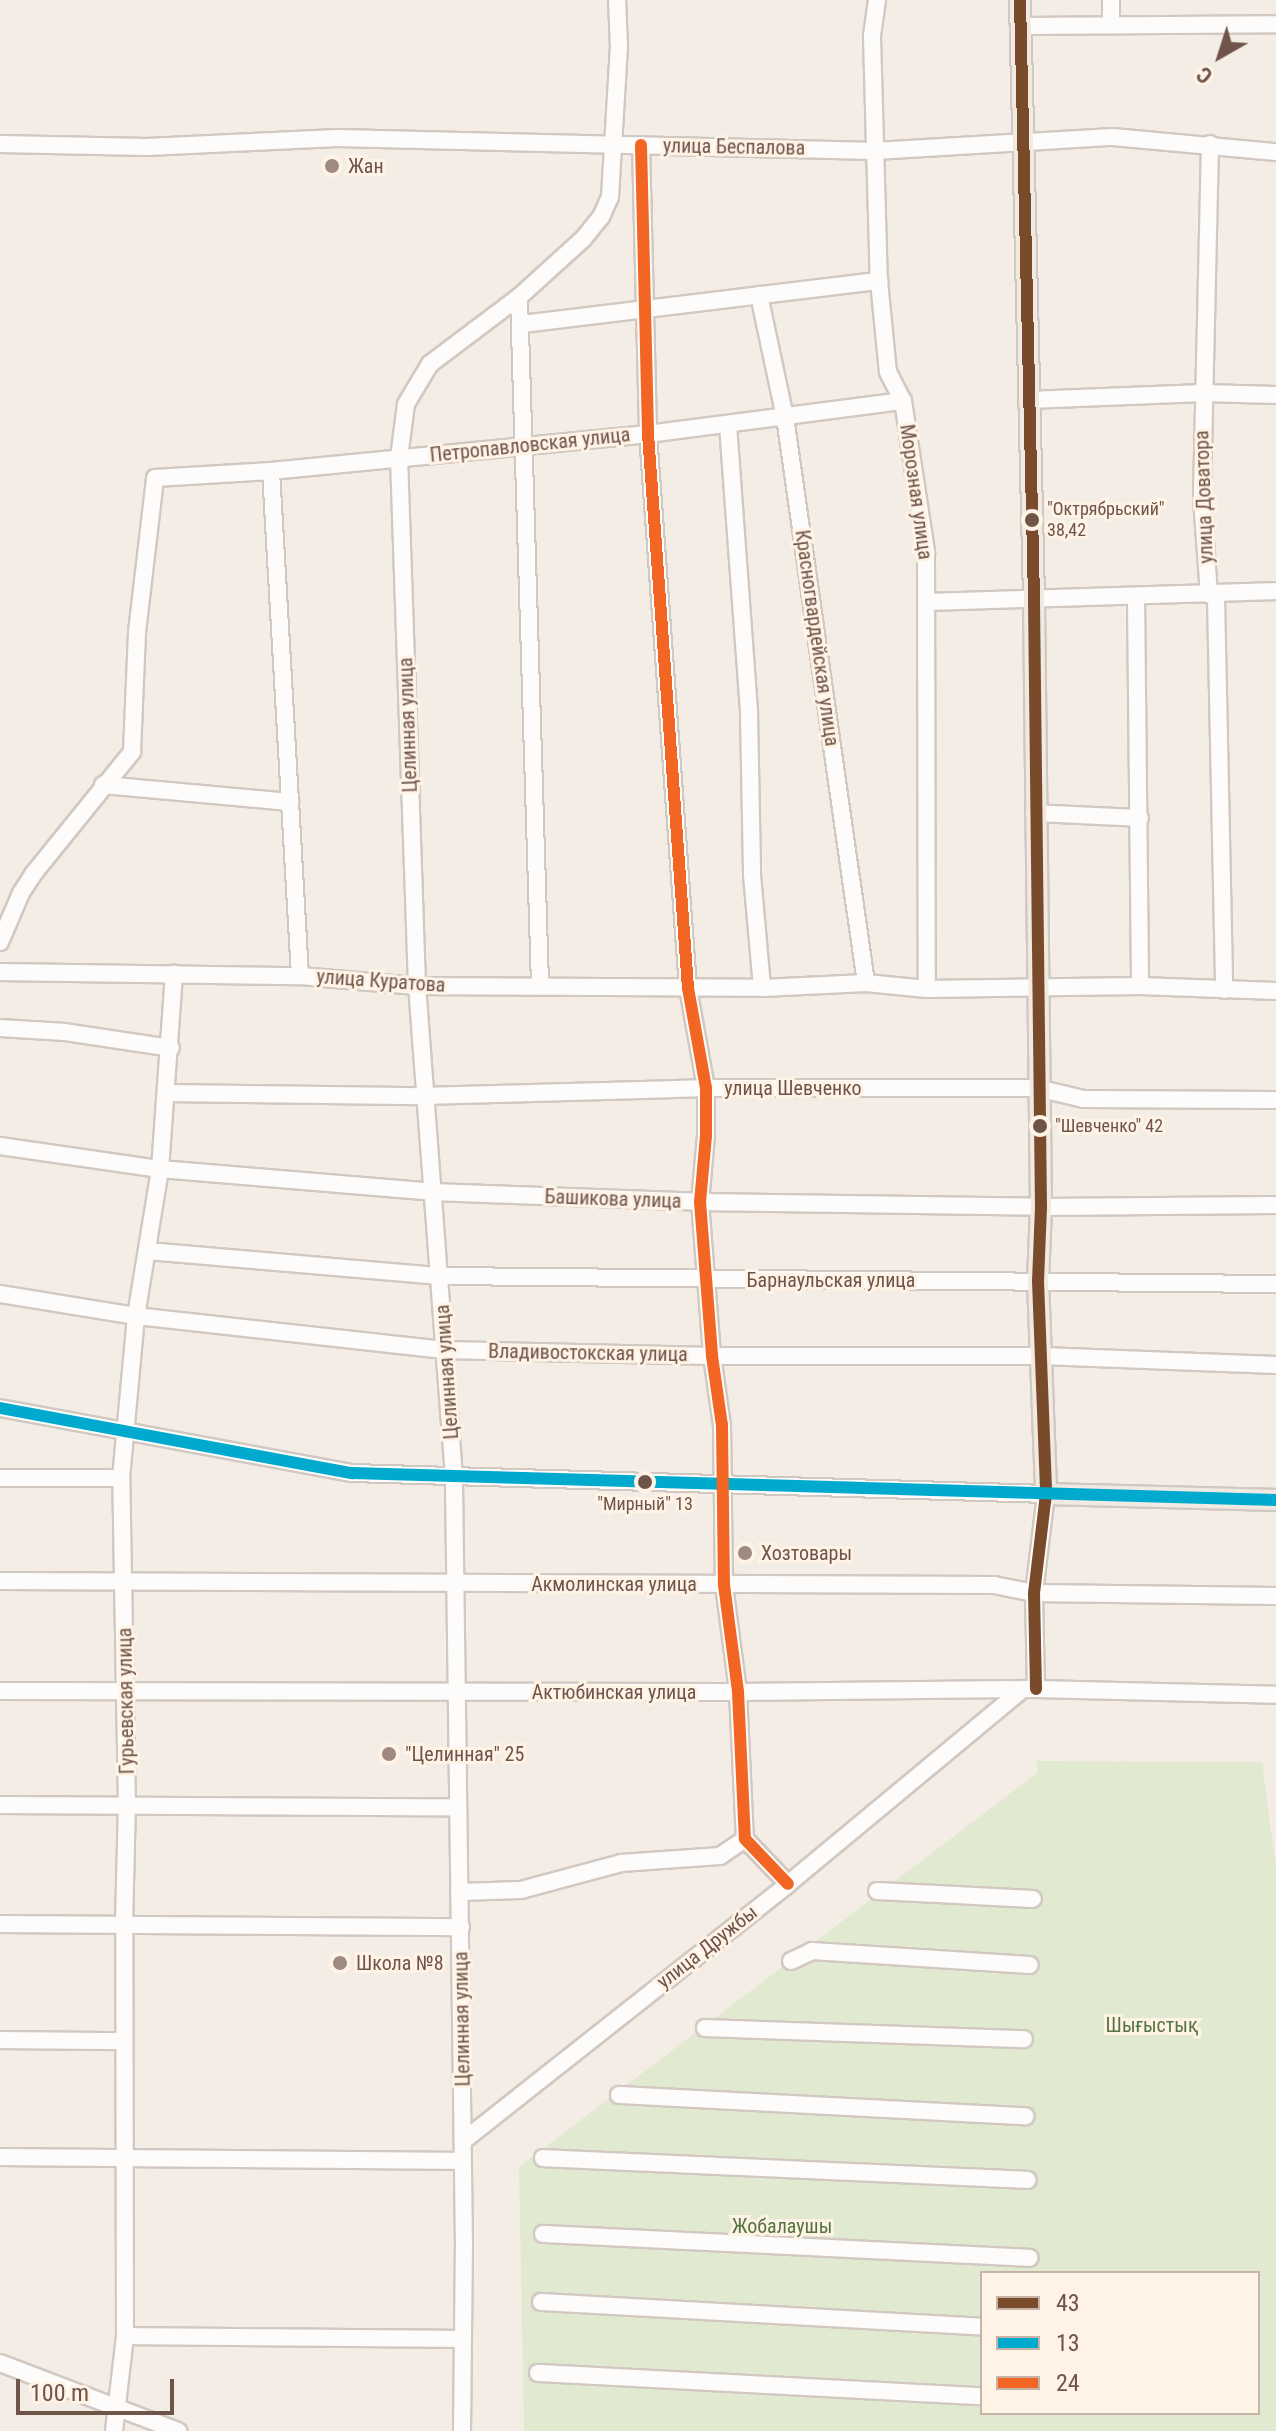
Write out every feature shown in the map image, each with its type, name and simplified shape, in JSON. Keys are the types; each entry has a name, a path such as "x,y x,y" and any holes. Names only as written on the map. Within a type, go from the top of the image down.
{"main road":[{"path":"1020,0 1034,600 1037,1088 1041,1207 1038,1281 1046,1494 1276,1500"}],"street":[{"name":"Целинная улица","path":"462,2431 463,2141 454,1477 417,986 399,458 406,404 430,364 519,297 583,239 601,217 610,197 619,47 617,0"},
{"name":"Морозная улица","path":"877,0 872,37 879,281 888,372 903,401 926,552 927,989"},
{"path":"1111,0 1111,25"},
{"path":"1020,26 1276,24"},
{"name":"улица Беспалова","path":"0,144 147,147 337,138 875,151 1113,137 1276,152"},
{"name":"улица Доватора","path":"1210,144 1203,393 1203,536 1209,594 1216,598 1224,990"},
{"path":"641,145 648,434 688,988 706,1088 700,1202 712,1356 722,1425 724,1585 738,1692 745,1839 788,1884"},
{"path":"522,324 879,281"},
{"name":"Красногвардейская улица","path":"759,295 785,417 866,983"},
{"path":"519,297 540,985"},
{"path":"1029,400 1203,393 1276,395"},
{"name":"Петропавловская улица","path":"103,785 132,752 137,632 155,478 271,471 648,434 903,401"},
{"path":"728,425 749,714 752,875 762,988"},
{"path":"271,471 300,976"},
{"path":"927,602 1276,591"},
{"path":"1136,597 1140,986"},
{"path":"0,942 21,893 103,785 290,802"},
{"path":"1034,813 1140,818"},
{"name":"улица Куратова","path":"0,972 300,976 417,986 762,988 866,983 927,989 1140,986 1276,991"},
{"name":"Гурьевская улица","path":"114,2431 125,2336 123,2041 127,1806 121,1478 136,1316 160,1169 174,974"},
{"path":"0,1028 65,1032 171,1048"},
{"name":"улица Шевченко","path":"166,1093 423,1096 706,1088 1037,1088 1084,1099 1274,1100"},
{"name":"Башикова улица","path":"0,1146 160,1169 432,1192 700,1202 1041,1207 1276,1205"},
{"name":"Барнаульская улица","path":"147,1251 441,1276 1276,1284"},
{"name":"Владивостокская улица","path":"0,1294 136,1316 445,1350 712,1356 1042,1356 1276,1365"},
{"path":"0,1408 352,1473 1046,1494 1034,1593 1029,1689"},
{"path":"0,1478 121,1478"},
{"name":"Акмолинская улица","path":"0,1581 994,1585 1034,1593 1276,1596"},
{"name":"Актюбинская улица","path":"0,1691 738,1692 1029,1689 1276,1695"},
{"name":"улица Дружбы","path":"463,2141 1029,1689"},
{"path":"0,1805 458,1807"},
{"path":"459,1892 521,1890 621,1863 720,1856 745,1839"},
{"path":"877,1891 1033,1899"},
{"path":"0,1924 461,1927"},
{"path":"791,1961 812,1951 1030,1965"},
{"path":"705,2028 1024,2039"},
{"path":"0,2040 123,2041"},
{"path":"619,2095 1025,2116"},
{"path":"0,2157 463,2161"},
{"path":"543,2158 1028,2180"},
{"path":"543,2234 1029,2258"},
{"path":"541,2302 980,2327"},
{"path":"125,2336 463,2339"},
{"path":"0,2363 178,2431"},
{"path":"538,2373 980,2396"}],"green space":[{"name":"Жобалаушы","path":"1037,1761 1262,1762 1276,1869 1276,2431 524,2431 519,2167 1037,1773"}],"transit line":[{"name":"43","path":"1020,0 1034,600 1041,1207 1038,1281 1046,1494 1034,1593 1036,1689"},
{"name":"24","path":"641,145 648,434 688,988 706,1088 706,1136 700,1202 712,1356 722,1425 724,1585 738,1692 745,1839 788,1884"},
{"name":"13","path":"0,1408 352,1473 1276,1500"}],"place":[{"name":"Жан","path":"332,166"},
{"name":"\"Октрябрьский\" 38,42","path":"1032,520"},
{"name":"\"Шевченко\" 42","path":"1040,1126"},
{"name":"\"Мирный\" 13","path":"645,1482"},
{"name":"Хозтовары","path":"745,1553"},
{"name":"\"Целинная\" 25","path":"389,1754"},
{"name":"Школа №8","path":"340,1963"}],"park label":[{"name":"Шығыстық","path":"1152,2025"}]}
